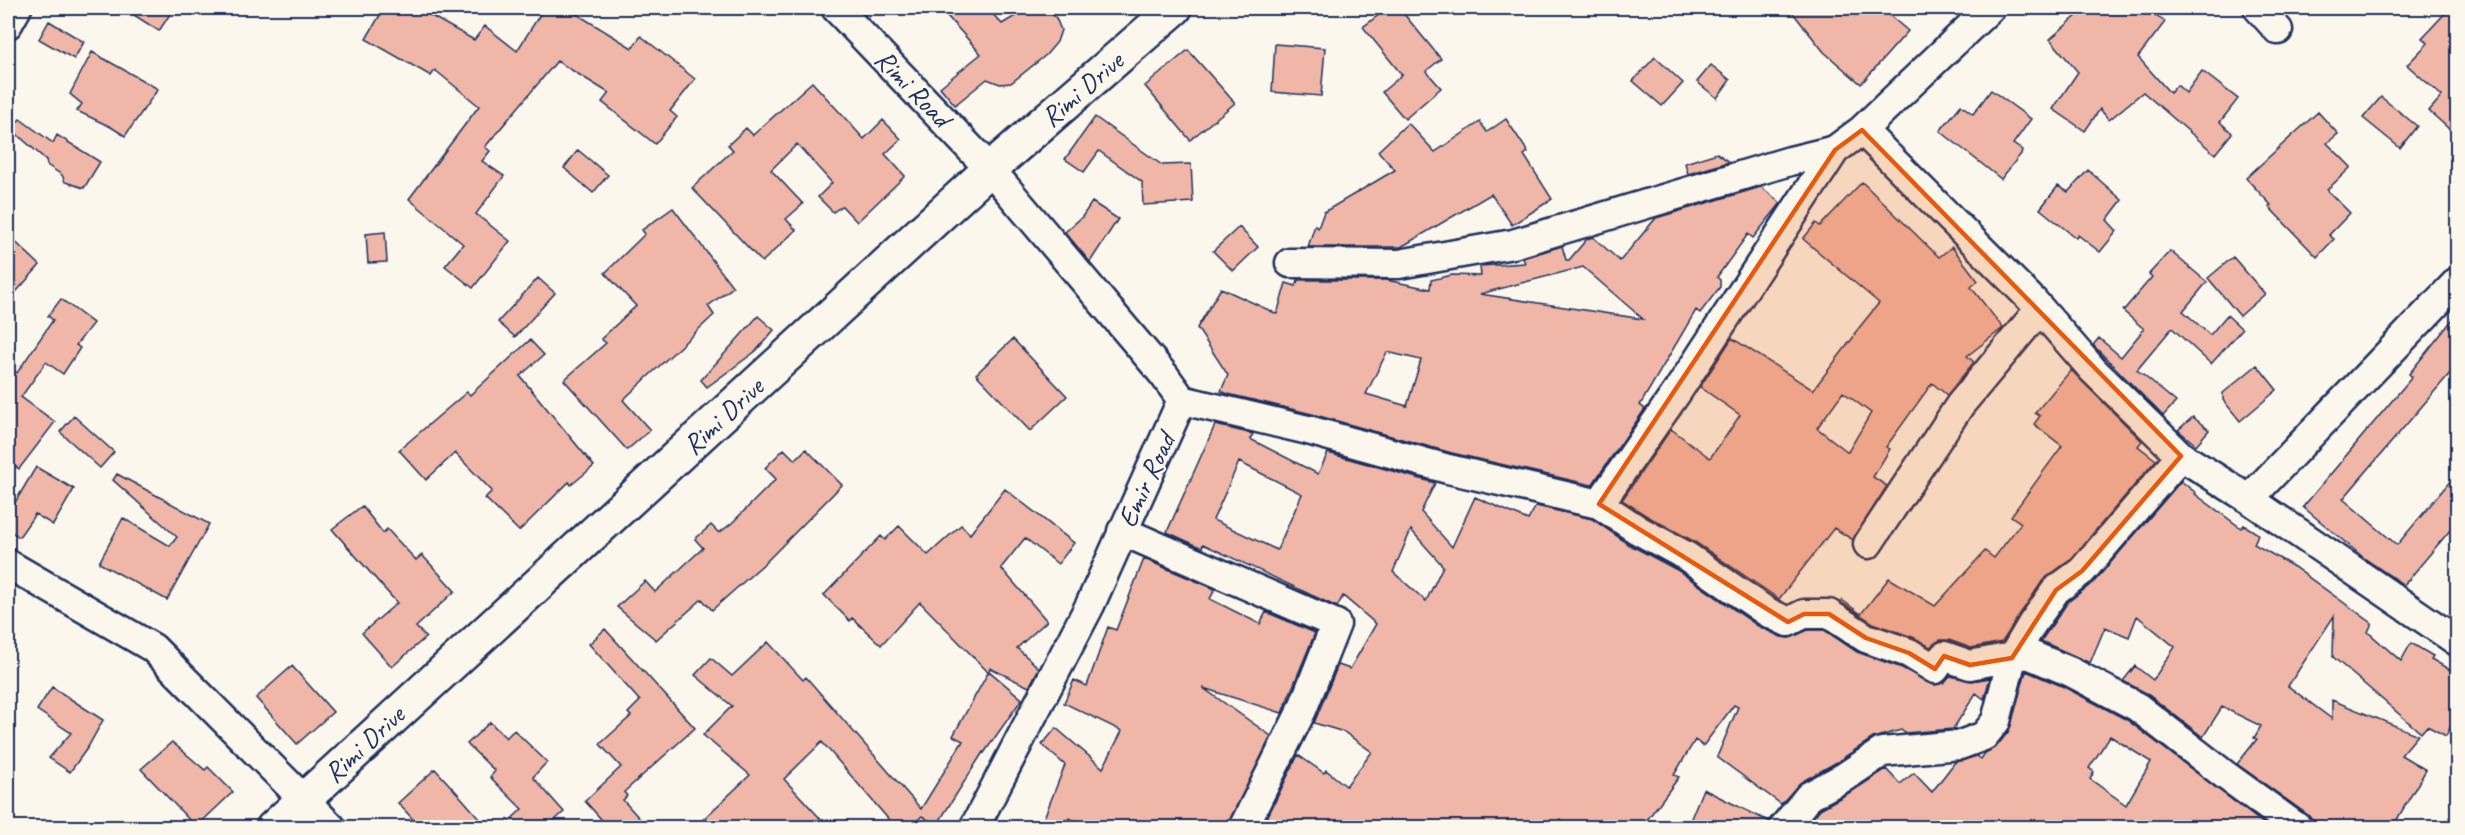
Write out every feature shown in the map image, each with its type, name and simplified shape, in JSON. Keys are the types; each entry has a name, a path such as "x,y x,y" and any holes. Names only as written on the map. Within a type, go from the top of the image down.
{"street":[{"path":"8,24 17,8"},
{"name":"Rimi Road","path":"836,8 990,169"},
{"name":"Rimi Drive","path":"273,828 990,169 1175,8"},
{"path":"2258,8 2278,30"},
{"path":"1599,504 1677,392 1835,150 1862,130 1976,12"},
{"path":"1862,130 2040,309 2093,370 2181,456 2249,499 2457,642"},
{"path":"1290,263 1399,264 1513,244 1790,161 1835,150"},
{"name":"Emir Road","path":"974,828 1090,605 1182,400 1164,375 990,169"},
{"path":"2249,499 2457,281"},
{"path":"1868,544 1960,405 2040,309"},
{"path":"1182,400 1308,430 1448,469 1599,504 1638,530 1686,556 1767,612 1788,622 1804,614 1828,614 1866,638 1909,653 1935,669 1944,656 1970,665 2028,654 2071,672 2136,706 2298,828"},
{"path":"1783,828 1809,796 1846,776 1882,752 1960,745 1984,736 1996,721 2012,658 2032,624 2056,590 2082,571 2181,456"},
{"path":"1122,531 1336,624 1302,710 1243,828"},
{"path":"8,564 153,648 305,798 332,828"}],"highlighted area":[{"path":"1862,130 2181,456 2082,571 2056,590 2012,658 1970,665 1944,656 1935,669 1909,653 1866,638 1829,614 1804,614 1788,622 1599,504 1835,150"}],"building":[{"path":"123,8 174,8 159,31"},
{"path":"384,8 417,8 474,40 485,26 517,51 544,8 567,8 632,48 641,36 695,79 670,111 677,117 655,144 602,102 609,93 557,61 485,147 490,151 482,161 504,176 476,214 510,241 473,288 445,266 463,244 409,199 479,106 435,70 431,76 366,39"},
{"path":"940,8 987,8 1002,24 1029,8 1040,8 1047,10 1056,18 1061,30 1057,42 1046,55 1011,83 1000,84 987,79 955,105 940,87 981,54"},
{"path":"1388,8 1399,8 1441,59 1426,71 1441,88 1405,119 1382,92 1402,75 1363,27"},
{"path":"1789,8 1881,8 1908,31 1861,84 1824,52"},
{"path":"2086,8 2146,8 2165,22 2138,57 2170,93 2177,85 2186,93 2202,71 2238,99 2220,122 2232,133 2215,154 2143,92 2109,120 2100,109 2085,131 2053,109 2078,72 2050,39"},
{"path":"2450,8 2457,8 2457,136 2429,111 2442,96 2407,65 2428,43 2422,38"},
{"path":"49,21 84,42 74,59 39,39"},
{"path":"1275,44 1325,48 1321,96 1272,92"},
{"path":"1188,50 1235,103 1190,140 1145,86"},
{"path":"92,52 158,89 125,136 77,111 82,104 70,94"},
{"path":"1655,57 1683,83 1662,106 1633,81"},
{"path":"1711,65 1730,80 1717,98 1697,82"},
{"path":"812,82 864,139 883,120 901,139 885,154 905,176 857,222 842,206 833,212 818,197 832,183 797,144 771,170 803,204 786,219 796,230 762,262 692,188 733,150 728,145 746,128 753,135"},
{"path":"1991,90 2031,119 2013,144 2022,150 2021,154 2001,179 1940,131 1961,105 1973,114"},
{"path":"2381,97 2417,126 2400,148 2363,118"},
{"path":"2318,112 2338,134 2327,143 2351,167 2327,190 2350,213 2329,235 2334,239 2317,257 2269,207 2271,205 2246,178"},
{"path":"1095,117 1162,165 1191,164 1193,202 1143,205 1142,182 1099,151 1084,172 1065,159"},
{"path":"20,119 53,143 57,135 100,162 84,188 65,182 62,175 47,165 46,160 11,129"},
{"path":"1506,119 1528,152 1524,155 1552,199 1512,225 1491,194 1401,247 1308,247 1315,225 1318,228 1324,212 1395,170 1378,151 1408,123 1435,152 1480,122 1487,132"},
{"path":"578,150 608,175 593,193 564,168"},
{"path":"1717,153 1729,162 1688,174 1685,163"},
{"path":"2088,170 2122,200 2107,220 2117,231 2100,252 2078,235 2076,238 2040,209 2058,186 2068,192"},
{"path":"1862,182 1939,257 1952,247 1978,281 1971,287 2003,328 1967,356 1974,362 1947,395 1932,383 1886,447 1890,449 1873,477 1887,486 1853,540 1834,528 1779,599 1695,542 1622,500 1671,429 1710,458 1726,436 1740,415 1700,387 1732,338 1813,390 1879,303 1803,239 1816,223 1820,226","holes":["1843,392 1871,413 1848,452 1817,428"]},
{"path":"1761,187 1781,203 1753,238 1748,234 1717,277 1720,280 1720,287 1700,313 1696,310 1640,405 1645,409 1592,485 1452,453 1312,414 1228,394 1221,391 1228,375 1197,328 1221,288 1277,314 1286,283 1296,286 1298,280 1386,280 1430,289 1431,280 1452,275 1481,276 1480,266 1525,263 1523,258 1562,246 1566,260 1569,260 1587,239 1593,237 1620,261 1656,218","holes":["1583,267 1643,319 1480,294 1529,281","1387,352 1421,360 1407,406 1366,394"]},
{"path":"1092,202 1118,219 1090,262 1065,232 1082,217"},
{"path":"673,208 733,287 708,306 714,315 623,400 650,430 627,450 564,380 606,343 601,339 636,306 605,273 645,234 642,230"},
{"path":"1239,227 1258,247 1233,271 1213,251"},
{"path":"385,232 387,262 368,263 366,234"},
{"path":"8,235 40,265 17,291 8,282"},
{"path":"2170,251 2207,282 2183,311 2210,335 2227,315 2242,329 2211,364 2172,328 2137,370 2176,402 2163,416 2093,345 2099,338 2121,357 2144,329 2123,311 2152,277 2149,274"},
{"path":"2233,257 2265,294 2240,316 2208,278"},
{"path":"538,278 555,293 515,337 498,322"},
{"path":"61,299 93,323 76,345 80,348 63,374 46,362 21,397 55,422 19,469 8,461 8,366 17,373 53,320 48,316"},
{"path":"2457,314 2457,365 2343,499 2397,545 2457,473 2457,522 2404,585 2364,558 2303,507 2412,377 2409,374"},
{"path":"758,316 774,330 756,351 707,387 701,380"},
{"path":"1013,339 1067,396 1030,431 976,374"},
{"path":"530,340 544,355 520,376 594,466 571,485 569,482 519,531 485,498 492,491 455,453 426,480 399,450 467,392 470,395"},
{"path":"2257,365 2277,390 2240,421 2223,400 2223,393"},
{"path":"2071,370 2142,441 2138,446 2156,460 2071,559 2043,580 2002,642 1971,648 1949,640 1940,640 1930,647 1915,638 1873,623 1840,602 1842,600 1861,614 1889,578 1935,606 1985,551 1994,558 2021,523 2011,516 2062,446 2034,424 2040,416 2035,413"},
{"path":"74,416 114,452 100,468 60,432"},
{"path":"2193,417 2209,430 2196,445 2178,430"},
{"path":"1215,425 1253,434 1250,439 1318,474 1328,453 1435,483 1421,512 1452,547 1475,497 1528,520 1536,506 1592,519 1630,545 1677,570 1758,626 1781,637 1789,638 1808,630 1824,630 1857,652 1902,668 1934,685 1943,683 1950,676 1972,681 1990,678 1984,699 1976,693 1953,729 1905,733 1901,730 1873,738 1801,782 1781,804 1717,757 1738,707 1734,705 1703,746 1695,740 1674,775 1679,777 1641,828 1571,828 1560,819 1552,828 1262,828 1298,755 1324,773 1326,770 1346,786 1372,752 1344,732 1314,723 1338,665 1350,669 1376,624 1343,596 1337,607 1203,544 1202,548 1167,532","holes":["1239,462 1302,494 1277,550 1213,520","1411,530 1443,566 1426,601 1393,572"]},
{"path":"784,449 795,460 806,449 842,485 767,561 712,610 702,599 656,640 617,607 645,581 655,592 703,548 695,539 711,525 719,533 732,523 776,479 765,468"},
{"path":"36,467 74,489 53,525 35,514 19,537 8,529 8,514"},
{"path":"117,474 209,524 167,600 99,563 123,518 170,546 177,537 113,480"},
{"path":"2181,481 2241,528 2244,525 2258,534 2254,544 2294,567 2372,623 2368,632 2401,661 2411,643 2433,656 2431,659 2457,674 2457,714 2446,736 2427,726 2421,733 2333,657 2334,616 2288,686 2332,719 2332,700 2418,735 2401,755 2426,770 2392,828 2314,828 2313,821 2308,815 2237,764 2257,739 2254,738 2261,726 2222,707 2203,737 2146,693 2123,681 2135,666 2153,680 2175,647 2137,616 2129,637 2105,627 2090,663 2041,641 2068,602 2094,582"},
{"path":"1005,489 1074,543 1058,564 1025,538 1001,568 1047,621 1017,648 1039,668 1029,687 990,668 988,672 920,602 881,645 852,618 850,621 824,595 881,536 885,540 899,526 928,555 961,525 970,534"},
{"path":"362,506 383,533 387,529 416,560 422,555 455,591 416,627 426,637 392,667 362,633 397,603 332,529"},
{"path":"1144,559 1215,589 1210,599 1260,624 1266,612 1315,633 1282,713 1203,688 1271,736 1227,828 1092,828 1069,818 1064,828 1040,828 1065,765 1042,745 1056,728 1103,768 1122,731 1064,703 1074,680 1087,686 1108,627 1116,630"},
{"path":"605,629 695,728 624,792 627,796 623,800 648,828 609,828 585,801 621,767 600,744 631,716 628,713 640,701 589,644"},
{"path":"768,642 803,680 806,677 921,809 963,741 953,736 989,671 1022,699 983,752 937,825 922,816 909,828 896,828 822,742 784,779 829,828 694,828 750,775 703,735 732,706 695,675 711,658 732,676"},
{"path":"292,666 333,712 297,744 256,698"},
{"path":"2026,671 2064,687 2127,720 2269,828 1813,828 1808,824 1820,809 1886,769 1900,784 1914,773 1932,792 1955,762 1977,756 1981,759 1985,753 1997,746 2009,731","holes":["2110,736 2151,762 2126,805 2090,779 2094,772 2089,768"]},
{"path":"52,687 103,720 88,747 70,772 49,758 71,733 37,710"},
{"path":"490,722 506,738 514,730 547,762 533,777 564,812 546,828 502,828 522,809 490,777 495,771 467,744"},
{"path":"172,742 205,770 208,767 233,792 196,827 141,769"},
{"path":"435,769 488,828 421,828 398,803"},
{"path":"1703,789 1768,821 1767,828 1687,828"}]}
